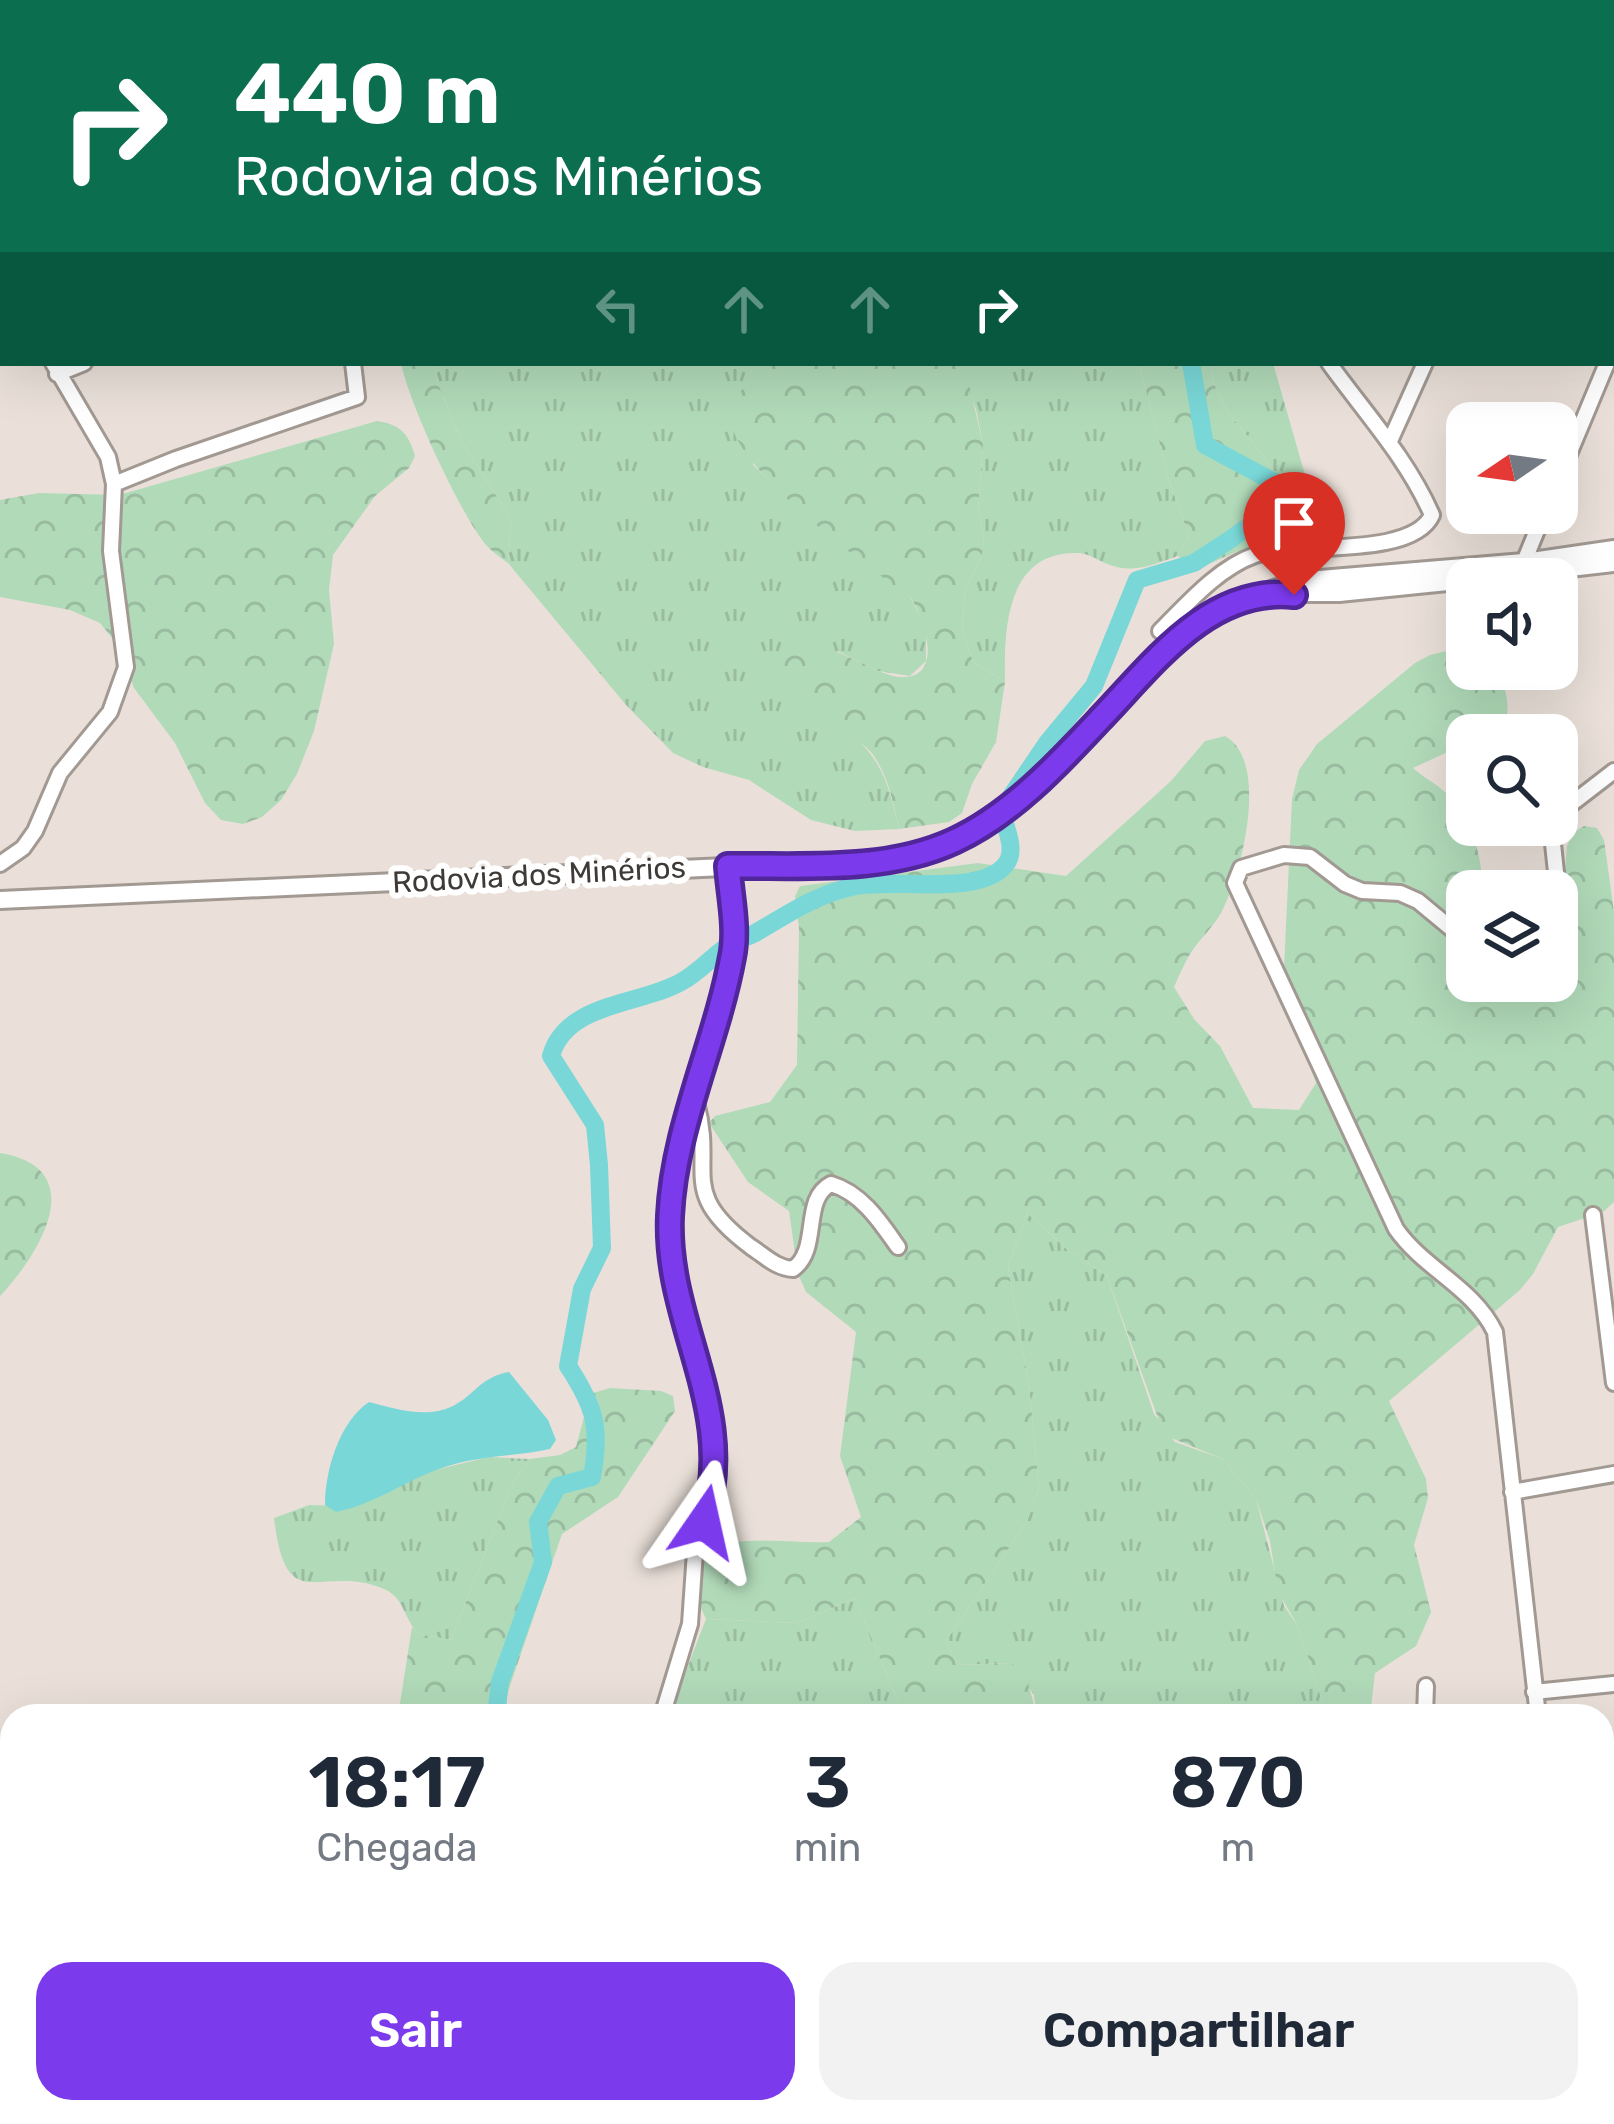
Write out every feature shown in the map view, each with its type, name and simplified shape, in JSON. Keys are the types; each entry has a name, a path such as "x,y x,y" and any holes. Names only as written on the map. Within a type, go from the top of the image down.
{"main road":[{"name":"Rodovia dos Minérios","path":"1550,558 1614,548"},
{"path":"1578,567 1614,563"},
{"name":"Rodovia dos Minérios","path":"0,900 899,859 953,842 1034,786 1156,657 1224,607 1296,581 1446,568"},
{"name":"Rodovia dos Minérios","path":"1272,592 1339,592 1446,582"}],"street":[{"path":"114,484 357,397 353,366"},
{"path":"1160,631 1198,593 1257,554 1376,543 1428,525 1432,515 1390,440 1331,366"},
{"path":"1390,440 1424,366"},
{"path":"1578,433 1606,366"},
{"path":"0,864 23,848 34,831 60,773 110,712 127,667 111,551 114,484 108,457 55,368"},
{"path":"1578,799 1614,771"},
{"path":"1446,924 1400,893 1362,891 1345,884 1310,857 1285,855 1240,868 1235,883 1396,1229 1420,1259 1477,1301 1495,1332 1536,1704"},
{"path":"666,1704 691,1624 695,1552 713,1491 716,1447 674,1276 670,1217 679,1152 734,952 728,866"},
{"path":"694,1098 705,1200 734,1234 776,1265 793,1269 805,1257 816,1200 831,1184 865,1205 898,1247"},
{"path":"1593,1215 1614,1383"},
{"path":"1512,1492 1614,1474"},
{"path":"1534,1692 1614,1684"},
{"path":"1425,1704 1426,1686"}],"green space":[{"path":"402,366 435,366 461,440 511,519 508,563 483,541 459,501"},
{"path":"435,366 765,366 753,465 804,513 910,597 926,627 926,661 910,676 878,671 837,651 847,732 876,763 899,829 855,831 811,820 749,780 673,753 626,705 508,563 511,519 461,440"},
{"path":"762,366 959,366 969,384 983,444 978,509 984,537 982,556 965,591 962,630 973,662 1005,682 996,742 962,813 949,822 899,829 886,778 870,751 795,698 783,684 778,671 781,658 792,648 821,647 900,677 923,668 928,645 910,597 804,514 752,462 736,438 731,417 744,387"},
{"path":"958,366 1140,366 1169,480 1189,536 1178,556 1142,567 1115,567 1079,553 1036,565 1023,579 1008,618 1005,682 973,662 962,630 965,591 982,556 984,537 978,509 983,444 976,409"},
{"path":"1140,366 1211,366 1226,408 1277,478 1294,527 1195,570 1178,556 1189,536 1169,480"},
{"path":"1211,366 1274,366 1309,489 1307,512 1294,527 1277,478 1226,408"},
{"path":"377,421 402,431 415,456 409,468 375,496 333,555 329,590 334,644 314,731 281,800 262,817 243,824 221,820 205,803 175,743 134,688 117,644 100,623 70,610 0,597 0,500 39,493 119,495"},
{"path":"1446,651 1446,690 1505,690 1507,703 1506,714 1446,714 1446,753 1413,768 1446,794 1446,846 1476,846 1481,870 1446,870 1446,1002 1578,1002 1578,870 1565,870 1567,846 1578,846 1578,830 1584,826 1597,828 1604,840 1614,912 1614,1202 1603,1212 1558,1227 1520,1290 1389,1401 1426,1479 1428,1498 1414,1545 1431,1612 1416,1646 1375,1673 1371,1704 1323,1704 1298,1626 1278,1592 1270,1541 1256,1499 1223,1459 1164,1435 1107,1276 1069,1251 1027,1213 1008,1267 1029,1385 1039,1488 1027,1521 946,1641 958,1665 1011,1663 1025,1672 1034,1704 899,1704 855,1598 798,1623 706,1619 691,1585 699,1554 746,1541 829,1542 861,1517 840,1456 856,1332 806,1292 798,1274 789,1211 748,1182 709,1123 715,1116 770,1102 797,1065 799,928 795,896 800,886 978,863 1066,876 1171,781 1205,741 1225,736 1239,749 1246,768 1249,792 1244,844 1223,909 1190,954 1174,987 1194,1019 1220,1046 1253,1108 1299,1110 1316,1083 1287,997 1284,968 1292,799 1299,770 1317,744 1415,663"},
{"path":"0,1153 28,1162 44,1176 51,1194 42,1236 0,1296"},
{"path":"1027,1213 1069,1251 1107,1276 1154,1414 1175,1442 1223,1459 1256,1499 1284,1606 1298,1626 1323,1704 1035,1704 1011,1663 958,1665 946,1641 1027,1521 1039,1488 1029,1385 1008,1267"},
{"path":"610,1388 661,1391 673,1396 675,1411 618,1497 562,1534 504,1704 400,1704 412,1627 419,1634 451,1640 513,1482 530,1459 560,1455 576,1447 590,1394"},
{"path":"489,1457 530,1459 513,1482 451,1640 419,1634 396,1598 384,1589 361,1582 310,1582 297,1579 287,1569 274,1518 309,1505 343,1506 422,1473"},
{"path":"855,1598 899,1704 676,1704 706,1619 798,1623"}],"water":[{"path":"509,1372 548,1420 556,1440 550,1449 453,1464 336,1512 325,1505 336,1448 349,1422 369,1402 411,1411 443,1410 491,1378"}],"waterway":[{"path":"497,1704 500,1682 543,1562 538,1522 558,1486 592,1477 595,1460 594,1418 568,1366 582,1289 602,1248 599,1165 595,1125 551,1056 559,1038 588,1015 681,982 732,943 829,894 873,884 978,880 1006,864 1010,845 1001,811 1047,743 1094,686 1137,580 1194,563 1231,539 1260,518 1276,483 1205,445 1192,366"}],"route":[{"path":"704,1522 713,1491 716,1447 674,1276 670,1217 679,1152 734,952 728,866 899,859 953,842 1034,786 1156,657 1196,626 1224,607 1258,596 1272,592 1294,595"}]}
